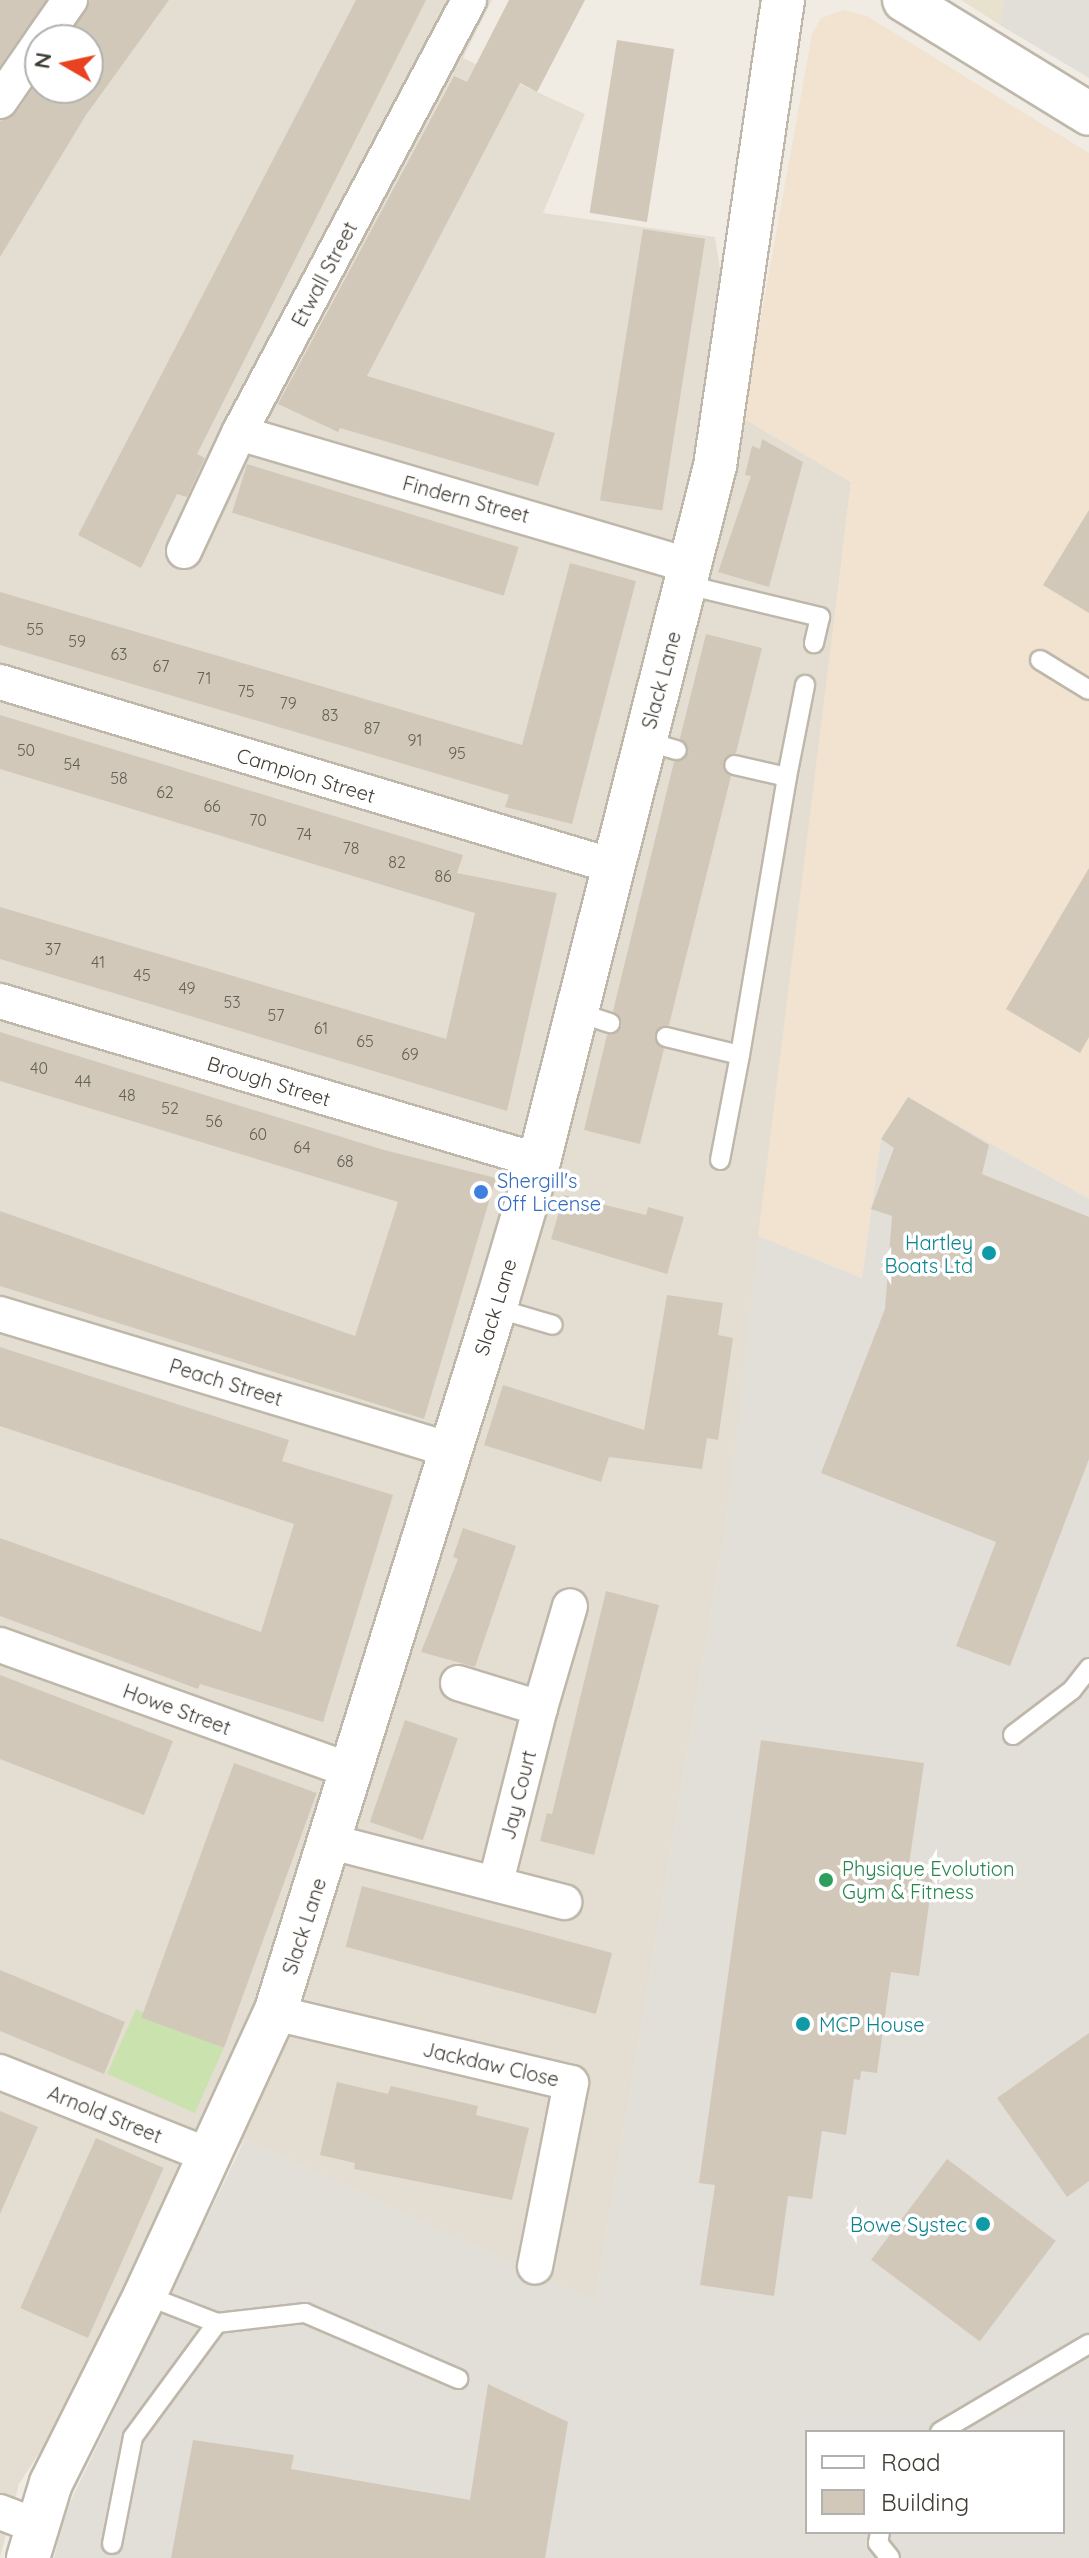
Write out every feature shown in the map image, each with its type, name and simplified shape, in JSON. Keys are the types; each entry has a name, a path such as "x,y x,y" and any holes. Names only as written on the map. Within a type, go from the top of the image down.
{"street":[{"path":"53,24 70,0"},
{"name":"Etwall Street","path":"184,551 239,433 469,0"},
{"name":"Slack Lane","path":"20,2531 145,2295 275,2013 354,1772 539,1161 593,1017 613,866 661,746 689,575 715,466 783,0"},
{"path":"904,0 1077,107"},
{"path":"0,101 24,66"},
{"name":"Findern Street","path":"239,433 689,575"},
{"name":"Campion Street","path":"0,682 613,866"},
{"name":"Brough Street","path":"0,1001 539,1161"},
{"name":"Peach Street","path":"0,1314 451,1450"},
{"name":"Jay Court","path":"496,1882 540,1708 570,1606"},
{"name":"Howe Street","path":"0,1645 354,1772"},
{"path":"458,1683 540,1708"},
{"path":"332,1842 564,1902"},
{"name":"Jackdaw Close","path":"275,2013 571,2083 535,2267"},
{"name":"Arnold Street","path":"0,2072 210,2156"}],"lane":[{"path":"689,575 820,617 814,643"},
{"path":"1040,660 1089,690"},
{"path":"720,1160 805,685"},
{"path":"734,765 787,777"},
{"path":"666,1037 740,1055"},
{"path":"495,1308 553,1325"},
{"path":"1013,1735 1072,1690 1089,1668"},
{"path":"145,2295 217,2323 305,2313 458,2379"},
{"path":"112,2544 133,2437 217,2323"},
{"path":"943,2430 1089,2344"},
{"path":"880,2534 878,2543 890,2558"}],"shaded area":[{"path":"0,0 492,0 463,58 585,114 543,213 715,237 743,418 851,482 727,1518 595,2301 245,2139 19,2484 0,2558"},
{"path":"961,0 1004,0 1000,25"},
{"path":"1004,0 1089,0 1089,78 1000,25"},
{"path":"844,10 867,16 1089,153 1089,1199 908,1097 881,1139 862,1278 758,1236 851,482 743,418 812,34 821,18"},
{"path":"908,1097 1089,1199 1089,2558 54,2558 63,2517 245,2139 595,2300 727,1518 758,1236 862,1278 881,1139"}],"green space":[{"path":"136,2009 224,2048 195,2113 107,2074"}],"building":[{"path":"0,0 46,0 29,24 24,24 24,32 0,66"},
{"path":"90,0 169,0 104,90 104,24 76,24"},
{"path":"356,0 426,0 197,454 205,458 187,497 177,494 141,568 78,535"},
{"path":"509,0 585,0 537,92 520,83 367,376 555,433 538,486 340,428 338,432 278,404 454,76 467,82"},
{"path":"617,40 674,49 647,222 590,213"},
{"path":"24,101 24,104 94,104 0,257 0,121 16,113"},
{"path":"643,229 705,239 662,510 600,501"},
{"path":"762,439 803,462 769,587 718,572 751,476 745,475 752,446 760,449"},
{"path":"247,464 519,547 504,596 232,513"},
{"path":"1089,510 1089,613 1043,585"},
{"path":"570,563 636,581 572,824 505,807 509,795 0,645 0,592 522,745"},
{"path":"706,634 762,648 736,753 723,762 731,776 669,1025 655,1033 664,1049 640,1144 584,1130 607,1035 622,1026 613,1011 674,762 689,752 680,738"},
{"path":"0,715 463,855 457,873 557,893 507,1111 0,959 0,907 446,1039 475,913 0,769"},
{"path":"1089,868 1089,1037 1080,1053 1006,1009"},
{"path":"0,1032 384,1150 496,1178 424,1419 0,1286 0,1211 355,1336 398,1202 0,1081"},
{"path":"908,1097 989,1145 982,1174 1089,1217 1089,1459 1010,1666 956,1646 996,1542 821,1473 885,1309 892,1216 871,1209 894,1148 881,1139"},
{"path":"564,1195 646,1215 648,1207 684,1217 667,1274 551,1239"},
{"path":"667,1295 723,1303 718,1335 733,1338 718,1440 707,1438 702,1469 609,1457 601,1482 484,1445 503,1385 644,1430"},
{"path":"0,1347 289,1440 282,1461 393,1495 323,1722 200,1684 198,1689 0,1616 0,1538 261,1632 294,1524 0,1426"},
{"path":"463,1528 516,1546 475,1667 421,1652 458,1559 453,1557"},
{"path":"606,1591 659,1605 594,1855 540,1841 547,1813 552,1814"},
{"path":"0,1675 173,1741 144,1815 0,1759"},
{"path":"405,1720 458,1738 423,1840 370,1822"},
{"name":"MCP House","path":"761,1740 924,1763 909,1864 934,1868 919,1976 891,1972 877,2073 861,2071 860,2080 854,2079 846,2135 822,2131 812,2199 788,2196 774,2296 700,2285 715,2185 699,2183"},
{"path":"234,1763 317,1793 224,2048 141,2018"},
{"path":"362,1886 612,1953 596,2014 346,1947"},
{"path":"0,1970 125,2022 104,2074 0,2031"},
{"path":"1089,2033 1089,2181 1067,2197 997,2098"},
{"path":"337,2082 388,2094 391,2086 478,2106 476,2115 529,2128 512,2200 354,2169 355,2163 320,2155"},
{"path":"0,2111 38,2127 0,2214"},
{"path":"96,2138 164,2168 88,2338 20,2308"},
{"path":"947,2159 1056,2241 980,2341 871,2260"},
{"path":"488,2384 568,2422 545,2558 171,2558 193,2440 294,2455 291,2469 470,2500"}],"place":[{"name":"Shergill's Off License","path":"481,1192"},
{"name":"Hartley Boats Ltd","path":"989,1253"},
{"name":"Physique Evolution Gym & Fitness","path":"826,1880"},
{"name":"MCP House","path":"803,2024"},
{"name":"Bowe Systec","path":"983,2224"}]}
